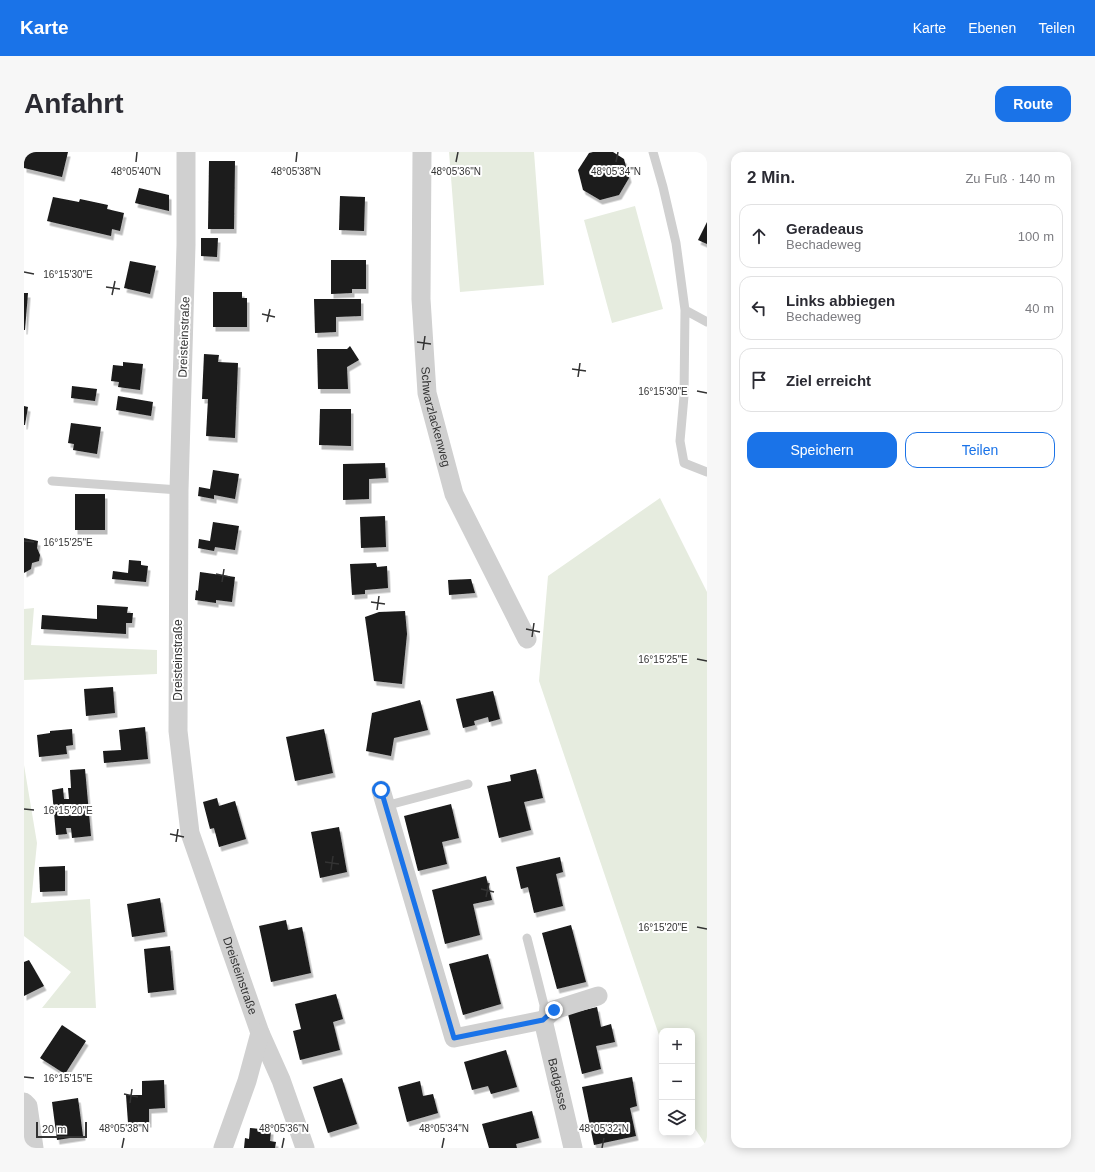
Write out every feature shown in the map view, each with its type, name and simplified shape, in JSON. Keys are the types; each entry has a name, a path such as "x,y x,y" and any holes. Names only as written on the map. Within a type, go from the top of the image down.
{"street":[{"name":"Dreisteinstraße","path":"186,152 186,245 179,490 178,731 190,834 260,1033 281,1080 305,1148"},
{"name":"Schwarzlackenweg","path":"422,152 421,299 427,393 454,494 527,639"},
{"path":"383,798 454,1038 543,1020 554,1010 598,996"},
{"name":"Badgasse","path":"543,1020 574,1148"},
{"path":"223,1148 247,1081 260,1033"},
{"path":"24,1102 28,1106 34,1148"}],"lane":[{"path":"653,152 664,187 676,243 685,310 684,396 680,441 684,463 707,472"},
{"path":"685,310 707,322"},
{"path":"52,482 179,490"},
{"path":"383,798 468,784"},
{"path":"527,938 544,1005 543,1020"}],"shaded area":[{"path":"449,152 534,152 544,285 460,292"},
{"path":"635,206 663,309 612,323 584,220"},
{"path":"660,498 707,592 707,1147 695,1129 695,1028 659,1028 659,1035 539,681 548,576"},
{"path":"34,608 31,645 157,650 157,674 24,680 24,609"},
{"path":"24,765 37,843 31,903 90,899 96,1008 42,1008 71,972 24,936"}],"building":[{"path":"24,152 68,152 62,177 24,168"},
{"path":"613,152 624,159 629,178 619,195 600,200 583,190 578,170 589,153"},
{"path":"209,161 235,161 234,229 208,229"},
{"path":"139,188 169,195 169,211 135,203"},
{"path":"340,196 365,197 364,231 339,230"},
{"path":"53,197 79,202 80,199 108,205 107,209 124,213 120,231 112,229 111,236 47,221"},
{"path":"707,222 707,244 698,240"},
{"path":"201,238 218,238 217,257 201,256"},
{"path":"331,260 366,260 366,289 352,289 352,293 331,294"},
{"path":"130,261 156,266 150,294 124,288"},
{"path":"213,292 242,292 242,298 247,298 247,327 213,327"},
{"path":"24,293 28,293 25,330 24,330"},
{"path":"314,299 361,299 361,316 336,317 336,332 315,333"},
{"path":"350,346 359,360 347,367 348,389 318,389 317,349 347,349"},
{"path":"204,354 219,355 218,362 238,363 235,438 206,436 208,399 202,399"},
{"path":"123,362 143,364 140,390 118,387 119,382 111,381 113,365 123,366"},
{"path":"72,386 97,389 95,401 71,398"},
{"path":"118,396 153,402 151,416 116,410"},
{"path":"24,406 28,407 25,425 24,425"},
{"path":"320,409 351,409 351,446 319,445"},
{"path":"71,423 101,427 97,454 73,450 74,444 68,443"},
{"path":"385,463 386,478 369,479 369,499 343,500 343,464"},
{"path":"213,470 239,474 235,499 214,495 214,499 198,496 199,487 210,489"},
{"path":"75,494 105,494 105,530 75,530"},
{"path":"385,516 386,547 361,548 360,517"},
{"path":"213,522 239,526 235,550 215,547 214,551 198,548 199,539 210,541"},
{"path":"24,538 38,541 37,548 40,555 39,561 32,563 31,569 24,573"},
{"path":"129,560 141,561 141,565 148,566 146,582 112,579 113,571 128,573"},
{"path":"376,563 377,567 387,566 388,588 365,590 365,594 352,595 350,564"},
{"path":"200,572 235,577 232,602 216,600 216,603 195,600 196,590 198,591"},
{"path":"471,579 475,593 449,595 448,580"},
{"path":"97,605 128,607 127,613 133,613 132,623 126,623 126,634 41,629 42,615 97,619"},
{"path":"405,611 407,634 402,684 374,681 365,617 379,612"},
{"path":"113,687 115,713 86,716 84,689"},
{"path":"493,691 500,719 489,722 488,717 474,721 475,725 463,728 456,699"},
{"path":"420,700 428,730 394,738 391,756 366,751 372,713"},
{"path":"145,727 148,759 104,763 103,751 121,750 119,730"},
{"path":"72,729 73,745 66,746 67,754 39,757 37,735 50,733 50,731"},
{"path":"324,729 333,773 295,781 286,737"},
{"path":"85,769 91,836 72,838 71,828 66,828 67,834 56,835 52,790 63,788 64,799 69,799 68,788 71,788 70,770"},
{"path":"536,769 543,798 524,802 531,830 499,838 487,786 511,781 510,775"},
{"path":"217,798 219,806 235,801 246,839 219,847 214,828 210,829 203,802"},
{"path":"451,804 459,838 442,842 447,864 418,871 404,816"},
{"path":"339,827 347,872 320,878 311,832"},
{"path":"560,857 563,872 556,874 563,906 534,913 528,887 521,889 516,867"},
{"path":"65,866 65,891 40,892 39,867"},
{"path":"486,876 492,900 473,904 480,935 445,944 432,890"},
{"path":"160,898 165,932 132,937 127,904"},
{"path":"286,920 288,930 302,927 311,973 271,982 259,926"},
{"path":"571,925 586,982 557,989 542,933"},
{"path":"170,946 174,990 148,993 144,949"},
{"path":"488,954 501,1004 463,1015 449,964"},
{"path":"29,960 44,986 24,996 24,962"},
{"path":"336,994 343,1019 333,1022 340,1050 300,1060 293,1031 301,1029 295,1004"},
{"path":"597,1007 601,1027 611,1024 615,1042 596,1046 601,1069 582,1074 568,1014"},
{"path":"62,1025 86,1041 65,1074 40,1058"},
{"path":"506,1050 517,1087 491,1094 488,1086 472,1090 464,1062"},
{"path":"632,1077 637,1106 630,1108 636,1136 594,1145 582,1087"},
{"path":"342,1078 357,1124 328,1133 313,1087"},
{"path":"164,1080 165,1108 149,1109 149,1123 128,1123 126,1095 142,1095 142,1081"},
{"path":"420,1081 423,1096 433,1094 438,1113 407,1122 398,1087"},
{"path":"78,1098 83,1136 57,1140 52,1102"},
{"path":"532,1111 539,1138 516,1144 517,1148 489,1148 482,1124"},
{"path":"250,1128 271,1130 270,1141 276,1142 275,1148 244,1148 245,1138 249,1139"}],"route":[{"path":"381,790 454,1038 543,1020 554,1010"}]}
